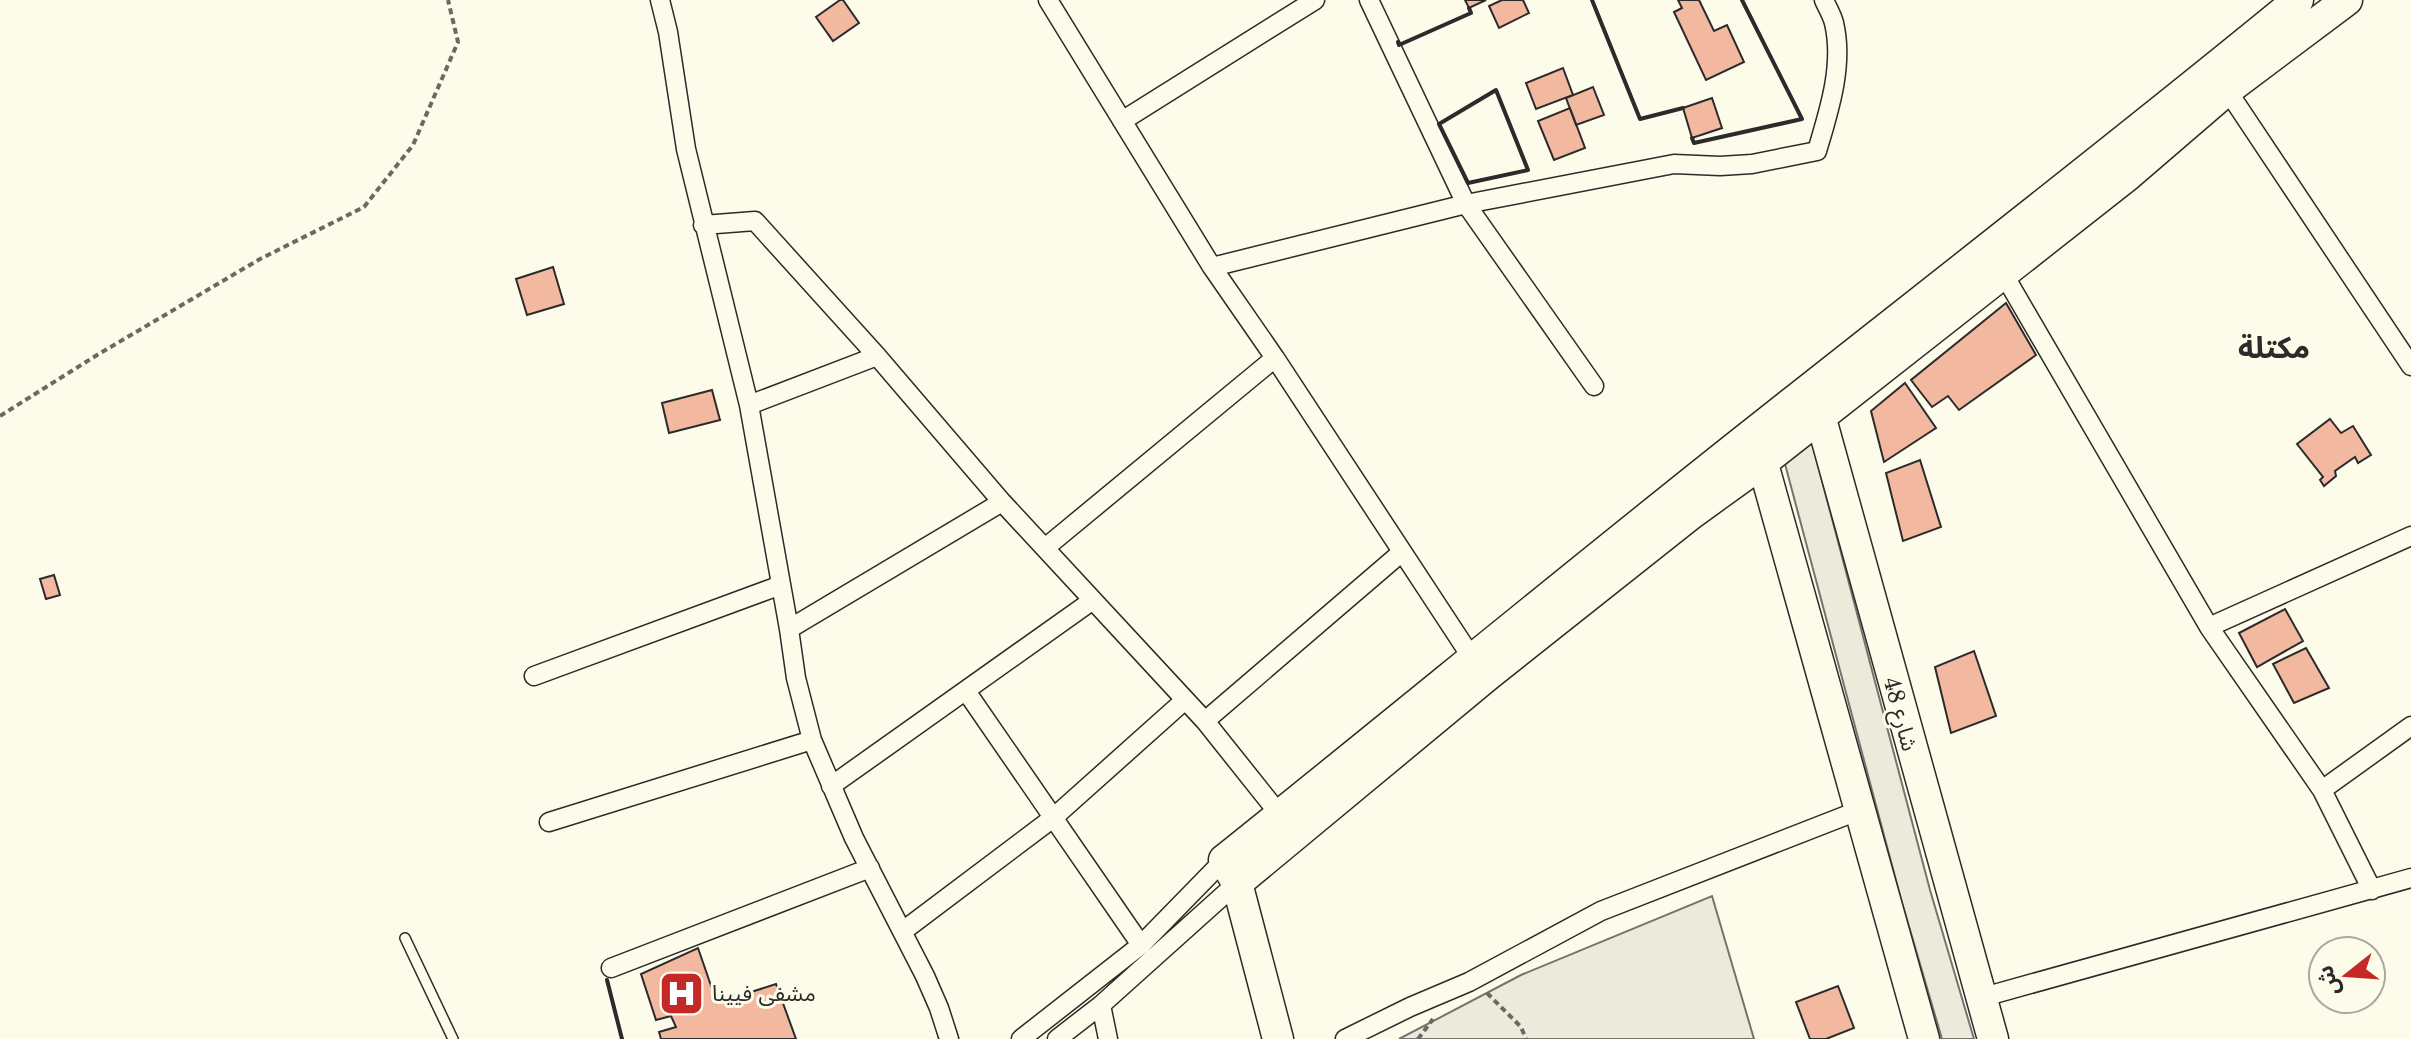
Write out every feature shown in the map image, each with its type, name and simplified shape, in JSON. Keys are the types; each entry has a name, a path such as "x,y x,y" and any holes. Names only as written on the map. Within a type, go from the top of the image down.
{"main road":[{"path":"1230,872 1691,514 1763,462 1816,402 2298,0"},
{"path":"1230,872 1280,815 1754,433 1816,402 2003,273 2127,176 2227,90 2347,0"},
{"name":"48 شارع","path":"1816,402 1993,1039"},
{"path":"1754,433 1924,1039"},
{"path":"1230,872 1278,1039"}],"street":[{"path":"660,0 686,149 749,405 796,678 812,740 831,786 939,1008 949,1039"},
{"path":"1048,0 1212,267 1472,658"},
{"path":"1122,121 1315,0"},
{"path":"1369,0 1466,204 1594,386"},
{"path":"1212,267 1466,204 1674,164 1752,164 1817,151 1833,98 1837,57 1834,22 1824,0"},
{"path":"2227,90 2404,338 2411,366"},
{"path":"703,225 755,221 877,356 1002,502 1205,721 1280,815"},
{"path":"2003,273 2209,627 2322,790 2372,890"},
{"path":"749,405 877,356"},
{"path":"1045,548 1275,358"},
{"path":"789,629 1002,502"},
{"path":"2209,627 2411,536"},
{"path":"1205,721 1402,552"},
{"path":"534,676 781,585"},
{"path":"831,786 1093,600"},
{"path":"966,691 1141,945"},
{"path":"903,931 1053,818 1185,700"},
{"path":"2322,790 2411,726"},
{"path":"549,822 812,740"},
{"path":"1345,1039 1469,982 1601,911 1860,810"},
{"path":"611,968 870,868"},
{"path":"1021,1039 1230,872"},
{"path":"1057,1039 1101,1005 1230,872"},
{"path":"1980,998 2411,878"},
{"path":"1101,1005 1108,1039"}],"lane":[{"path":"405,938 453,1039"}],"path":[{"path":"0,416 260,259 364,207 413,145 458,42 448,0"},
{"path":"1469,982 1493,997 1521,1027 1526,1039"}],"shaded area":[{"path":"1812,443 1930,890 1974,1039 1942,1039 1901,899 1785,464"},
{"path":"1712,896 1754,1039 1399,1039 1521,975"}],"building":[{"path":"840,0 859,23 833,41 816,17"},
{"path":"1465,0 1486,0 1469,8"},
{"path":"1502,0 1523,0 1529,13 1499,28 1489,6"},
{"path":"1678,0 1699,0 1714,31 1727,25 1744,62 1706,80 1674,12 1682,8"},
{"path":"1563,68 1573,95 1536,109 1526,83"},
{"path":"1593,87 1604,115 1576,125 1566,98"},
{"path":"1712,98 1722,128 1692,138 1683,108"},
{"path":"1570,108 1585,148 1554,160 1538,121"},
{"path":"553,267 564,304 527,315 516,279"},
{"path":"2006,303 2036,355 1959,410 1948,396 1932,407 1911,380"},
{"path":"1905,383 1936,428 1884,462 1871,411"},
{"path":"712,390 720,420 669,433 662,403"},
{"path":"2330,419 2341,433 2353,426 2371,455 2358,463 2355,457 2335,471 2336,476 2324,486 2320,480 2323,477 2297,444"},
{"path":"1920,460 1941,527 1903,541 1886,473"},
{"path":"54,575 60,595 46,599 40,579"},
{"path":"2285,609 2303,641 2257,667 2239,633"},
{"path":"2306,648 2329,688 2294,703 2273,664"},
{"path":"1974,651 1996,716 1951,733 1935,667"},
{"name":"مشفى فيينا","path":"698,948 717,1003 776,984 796,1039 661,1039 659,1032 676,1027 671,1016 656,1020 641,974"},
{"path":"1838,986 1854,1028 1826,1039 1810,1039 1796,1002"}],"wall":[{"path":"1592,0 1640,119 1683,108"},
{"path":"1692,138 1694,143 1802,119 1742,0"},
{"path":"1398,42 1399,45 1471,13 1469,8"},
{"path":"1496,90 1528,170 1468,183 1439,124 1496,90"},
{"path":"607,980 622,1039"}],"place":[{"name":"مشفى فيينا","path":"681,993"}],"district":[{"name":"مكتلة","path":"2274,348"}]}
